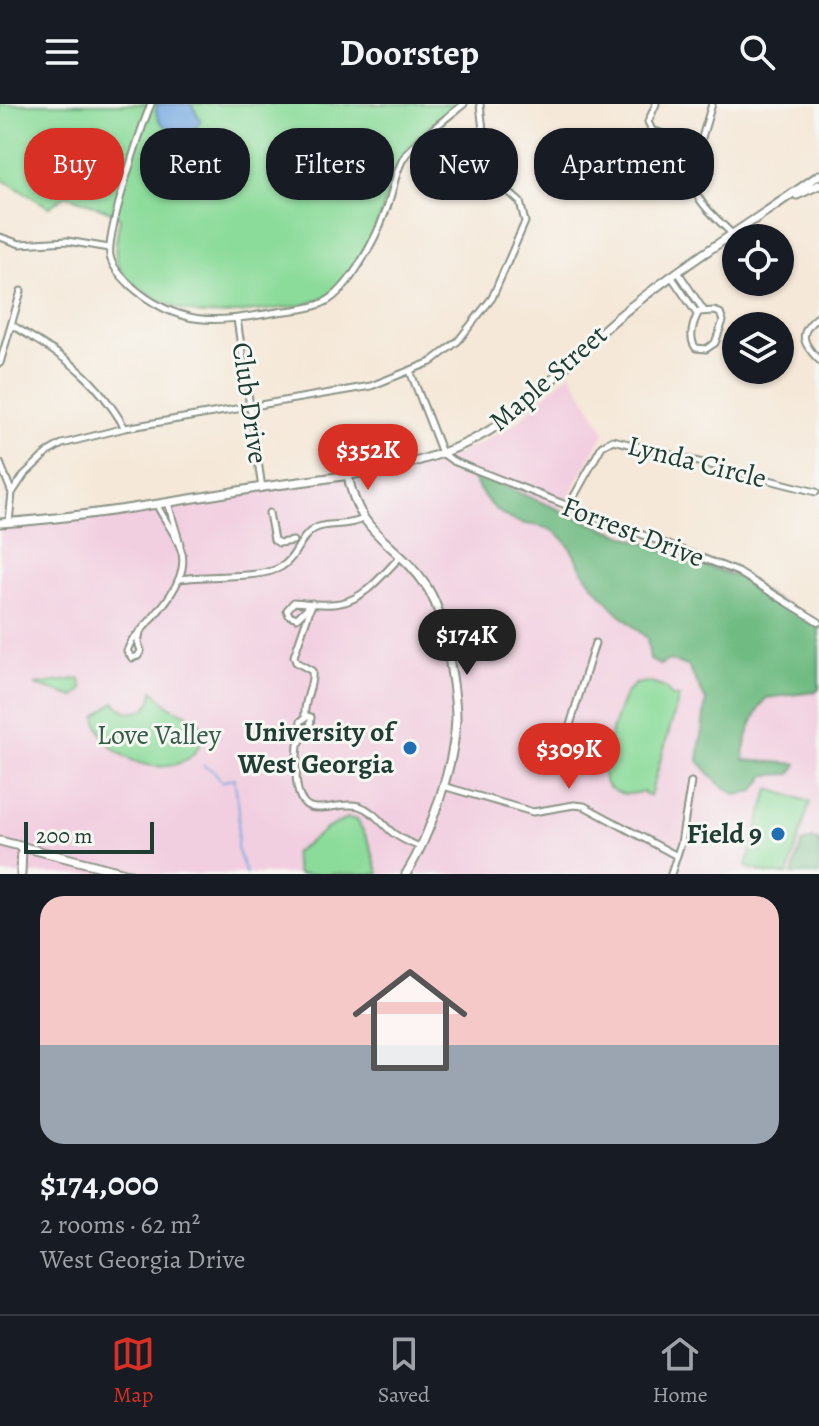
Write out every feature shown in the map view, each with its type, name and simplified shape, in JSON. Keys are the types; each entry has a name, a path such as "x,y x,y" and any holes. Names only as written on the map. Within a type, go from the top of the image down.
{"main road":[{"name":"Maple Street","path":"747,224 819,175"},
{"name":"Maple Street","path":"780,203 819,185"},
{"name":"Maple Street","path":"4,522 157,505 348,475 442,453 482,435 520,408 616,320 722,241"},
{"path":"348,475 354,502 363,519 401,556 428,589 442,622 446,643 456,717 450,756 421,848 406,874"},
{"path":"0,841 129,874"},
{"path":"21,874 22,846"}],"street":[{"path":"151,104 111,234 110,259 125,280 164,308 188,318 237,319 307,308 324,303 340,292 385,215 403,158 464,104"},
{"path":"4,522 12,493 32,465 62,444 125,428 371,386 431,362 458,341 492,298 525,222 520,202 492,177 487,165 480,104"},
{"path":"651,128 648,122 656,104"},
{"path":"705,128 712,104"},
{"path":"699,200 722,224"},
{"path":"0,237 20,244 67,241 109,248"},
{"path":"675,274 701,313"},
{"path":"0,363 21,291"},
{"path":"701,313 720,313 723,321 715,343 706,349 696,348 691,340 701,313"},
{"path":"819,316 808,325 804,336 804,342 819,360"},
{"name":"Club Drive","path":"237,319 262,488"},
{"path":"12,325 72,362 88,376 101,390 125,428"},
{"path":"410,371 442,453"},
{"name":"Lynda Circle","path":"568,507 602,446 613,440 816,492"},
{"name":"Forrest Drive","path":"442,453 453,461 738,572 819,622"},
{"path":"0,463 12,493"},
{"path":"140,633 138,642 141,651 132,658 127,651 132,640 184,571 178,531 168,503"},
{"path":"157,505 181,549"},
{"path":"269,513 274,540 279,543 293,541"},
{"path":"180,579 230,576 281,568 313,529 343,526 363,519"},
{"path":"312,603 297,618 289,615 287,610 294,602 339,604 355,598 401,556"},
{"path":"312,603 294,656 296,662 312,671 313,678 304,702 305,716 300,725 296,774 298,795 302,803 314,809 348,805 361,807 397,836 421,848"},
{"path":"569,740 567,735 595,643"},
{"path":"300,742 312,720 305,716"},
{"path":"671,874 691,782"},
{"path":"442,786 533,812 584,806 677,856"}],"shaded area":[{"name":"University of West Georgia","path":"570,372 605,432 561,510 739,575 819,622 819,874 0,874 0,528 182,507 200,501 441,460 478,445 518,422"}],"green space":[{"path":"0,104 458,104 429,128 410,128 410,148 394,174 394,128 266,128 266,200 385,200 369,241 343,283 328,296 297,306 200,314 175,308 127,278 117,263 120,218 79,200 124,200 124,128 24,128 24,192 0,178"},
{"path":"37,200 59,200 49,207"},
{"path":"470,472 593,524 742,579 819,627 819,689 766,698 746,744 744,760 797,764 791,774 766,775 754,791 737,795 718,783 698,761 706,700 688,666 669,660 660,665 650,660 647,638 600,594 561,536 548,528 516,521 499,512 485,498"},
{"path":"80,680 83,689 75,697 35,685"},
{"path":"648,682 666,688 672,697 679,697 650,796 644,791 630,794 616,792 604,778 606,753 627,692 635,684"},
{"name":"Love Valley","path":"153,690 170,707 195,718 207,732 192,755 176,764 146,765 132,760 118,752 100,730 96,716 114,702 127,711 139,711 148,704"},
{"name":"Field 9","path":"769,789 810,802 788,874 769,874 746,867"},
{"path":"348,818 357,820 369,842 379,874 298,874 293,854 326,829"},
{"path":"813,839 819,841 819,874 792,874 802,843"}],"water":[{"path":"157,104 191,104 201,121 195,128 167,128 159,120"}],"waterway":[{"path":"203,765 215,772 222,782 234,778 239,809 237,848 246,874"}],"place":[{"name":"University of West Georgia","path":"410,748"},
{"name":"Field 9","path":"778,834"}]}
